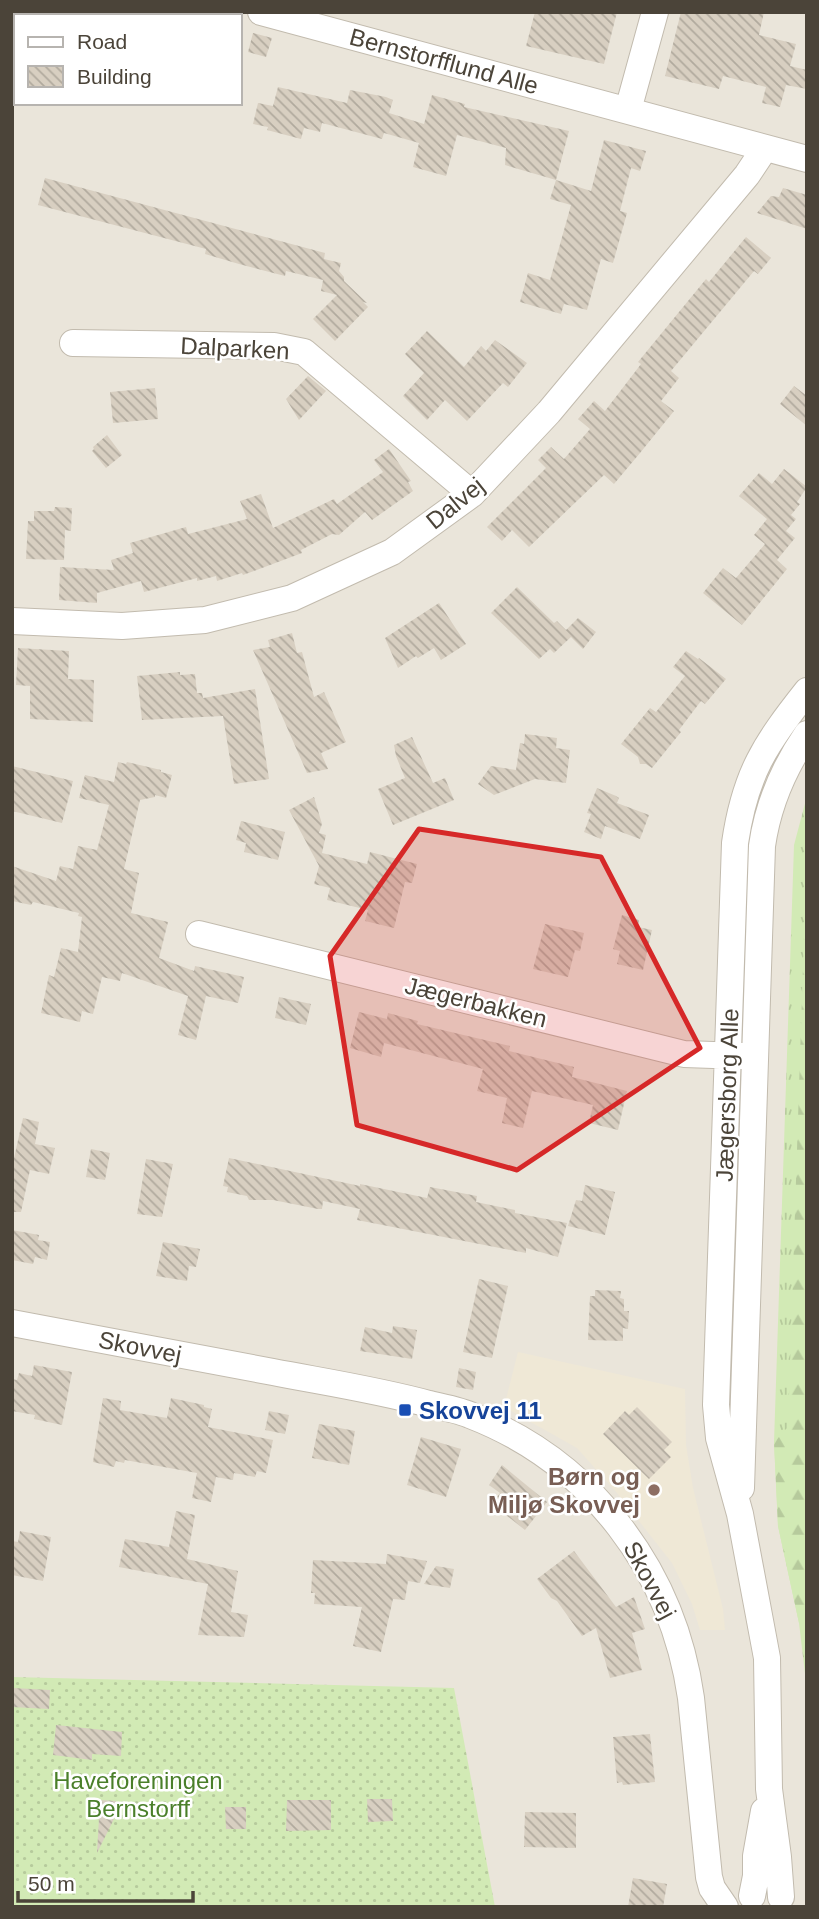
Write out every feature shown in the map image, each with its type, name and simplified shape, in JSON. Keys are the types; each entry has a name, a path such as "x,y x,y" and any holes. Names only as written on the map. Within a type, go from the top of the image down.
{"street":[{"name":"Bernstorfflund Alle","path":"261,12 807,159"},
{"path":"628,110 655,12"},
{"name":"Dalvej","path":"12,621 122,626 205,620 292,598 392,552 472,494 549,412 747,175 765,148"},
{"name":"Dalparken","path":"73,343 274,346 304,352 472,494"},
{"name":"Jægersborg Alle","path":"788,1902 778,1857 769,1789 767,1658 740,1514 719,1438 716,1405 735,843 748,784 765,746 807,691"},
{"name":"Jægersborg Alle","path":"740,1514 762,846 776,790 785,769 807,734"},
{"name":"Jægerbakken","path":"199,934 684,1054 755,1056"},
{"name":"Skovvej","path":"12,1322 389,1394 470,1415 514,1437 571,1475 611,1515 631,1540 650,1569 672,1617 681,1643 690,1689 709,1877 712,1888 725,1907"},
{"name":"Jægersborg Alle","path":"743,1901 756,1876 756,1856 769,1789"},
{"path":"743,1901 766,1894 788,1902"}],"highlighted area":[{"path":"419,829 601,857 700,1048 517,1170 357,1125 330,956"}],"shaded area":[{"path":"12,12 807,12 807,1907 12,1907"},
{"name":"Børn og Miljø Skovvej","path":"518,1352 685,1389 686,1445 693,1488 723,1609 725,1630 700,1630 692,1604 672,1563 617,1493 577,1448 504,1407"}],"green space":[{"path":"807,796 807,1785 806,1682 799,1623 778,1526 774,1442 794,845"},
{"path":"807,842 807,1624 799,1623 778,1526 774,1442 788,1427"},
{"name":"Haveforeningen Bernstorff","path":"12,1677 454,1688 495,1907 12,1907"}],"building":[{"path":"535,12 617,12 604,64 526,46"},
{"path":"681,12 764,12 759,35 796,44 790,66 807,70 807,89 786,85 780,107 762,103 766,87 723,76 719,89 665,76"},
{"path":"253,33 272,38 266,57 248,52"},
{"path":"278,87 347,103 350,90 386,97 393,100 389,113 424,124 432,95 465,104 464,107 569,131 556,180 505,165 506,148 457,135 446,176 413,167 419,143 384,133 382,139 322,123 320,132 304,128 301,139 253,124 258,103 273,106"},
{"path":"604,140 646,151 640,171 631,168 620,211 627,213 613,263 601,259 587,310 564,304 561,314 520,302 528,273 550,280 571,205 550,199 556,180 591,191"},
{"path":"45,178 325,253 324,259 341,263 339,271 344,281 368,307 335,341 313,319 337,295 321,291 323,280 286,271 285,276 239,264 205,254 206,249 38,205"},
{"path":"783,188 807,195 807,229 757,213 771,196 779,197"},
{"path":"746,237 771,258 758,274 754,271 671,371 679,378 661,401 674,411 614,484 604,475 529,547 512,530 502,541 487,527 546,468 538,460 551,447 564,459 590,429 578,419 594,401 605,411 641,364 638,362 706,279 709,282"},
{"path":"427,331 464,367 481,346 486,351 495,340 527,363 508,387 503,383 467,421 445,400 427,420 403,396 424,373 405,354"},
{"path":"308,376 326,391 299,420 286,399"},
{"path":"794,386 807,396 807,426 780,404"},
{"path":"155,388 158,419 113,423 110,392"},
{"path":"107,435 122,455 106,468 92,451"},
{"path":"389,449 411,481 408,482 413,491 372,520 365,512 339,535 332,534 301,550 302,553 243,575 242,573 217,581 216,576 197,581 197,578 144,592 141,581 97,593 97,603 59,600 60,567 114,570 111,560 133,553 130,543 186,527 188,534 247,519 240,501 261,494 273,528 334,499 337,504 383,472 374,460"},
{"path":"784,469 807,487 797,502 800,504 791,515 796,519 786,531 795,538 777,560 787,569 742,625 703,593 723,568 736,578 765,544 754,535 767,519 739,496 759,473 772,484"},
{"path":"55,507 72,508 71,531 65,530 64,560 26,559 28,521 34,521 34,511 54,511"},
{"path":"517,587 554,623 557,621 566,630 578,618 596,632 583,649 571,637 554,653 550,649 539,659 491,613"},
{"path":"439,603 466,644 441,660 434,648 398,668 385,638"},
{"path":"292,633 297,653 302,652 314,697 324,692 346,742 321,753 328,769 307,773 253,650 270,647 268,640"},
{"path":"18,648 69,651 68,679 94,680 93,722 30,719 30,686 16,685"},
{"path":"686,651 726,679 705,704 701,701 679,730 681,732 652,768 640,764 638,757 621,744 650,708 656,712 685,676 673,667"},
{"path":"180,672 180,675 195,674 197,693 202,693 203,698 255,689 269,779 234,784 223,716 142,720 137,676"},
{"path":"525,734 557,738 556,748 570,750 566,783 535,779 494,795 478,784 491,766 516,770 520,743 524,744"},
{"path":"412,737 433,783 445,778 454,800 393,825 378,789 405,778 394,745"},
{"path":"118,762 161,770 172,775 166,798 155,795 140,800 124,869 139,873 131,913 168,922 159,958 194,971 195,966 244,977 238,1003 206,996 196,1040 178,1035 188,996 122,973 120,981 102,977 93,1014 82,1011 80,1022 41,1013 49,975 54,977 61,948 78,952 82,917 78,916 79,913 33,902 31,905 12,901 12,866 56,881 60,866 73,869 78,846 97,850 109,805 79,798 85,775 114,782"},
{"path":"12,766 73,781 62,823 12,811"},
{"path":"597,788 619,798 617,803 649,815 640,839 605,826 601,839 584,832 591,814 587,813"},
{"path":"314,797 322,824 319,833 326,835 322,853 367,864 370,852 417,864 412,883 405,882 394,928 365,921 368,910 327,900 330,888 314,884 319,866 289,810"},
{"path":"241,821 285,832 278,860 244,852 246,843 236,840"},
{"path":"622,915 639,920 638,927 652,930 643,970 617,964 620,951 613,949"},
{"path":"545,924 584,933 580,951 575,950 568,977 533,969"},
{"path":"279,997 311,1004 306,1025 275,1018"},
{"path":"359,1012 387,1019 388,1013 418,1021 417,1024 510,1046 509,1051 574,1067 572,1077 627,1091 618,1130 589,1123 593,1105 532,1091 523,1128 502,1123 507,1098 477,1091 483,1069 384,1043 381,1057 350,1048"},
{"path":"23,1118 39,1122 35,1144 55,1148 49,1174 30,1170 21,1212 12,1212 12,1167"},
{"path":"91,1149 110,1153 105,1180 86,1177"},
{"path":"229,1158 427,1198 430,1187 477,1196 476,1202 567,1223 558,1257 526,1248 526,1253 357,1220 360,1209 323,1201 322,1209 318,1209 273,1200 249,1200 247,1196 227,1192 228,1187 223,1186"},
{"path":"146,1159 173,1164 162,1217 137,1214"},
{"path":"585,1185 615,1192 605,1235 568,1226 576,1200 582,1201"},
{"path":"12,1230 39,1235 38,1240 50,1242 47,1260 35,1257 33,1264 12,1260"},
{"path":"163,1242 200,1249 196,1267 189,1266 187,1281 156,1276"},
{"path":"479,1279 508,1286 492,1358 463,1352"},
{"path":"595,1290 621,1291 624,1311 629,1311 628,1329 623,1328 623,1341 588,1340 590,1296 595,1296"},
{"path":"393,1326 417,1330 412,1359 360,1351 365,1327 392,1333"},
{"path":"34,1365 72,1372 62,1425 34,1419 35,1415 12,1411 12,1379 17,1380 19,1373 32,1376"},
{"path":"459,1368 476,1372 473,1390 456,1387"},
{"path":"103,1398 121,1401 120,1410 167,1418 171,1398 204,1405 212,1409 208,1427 273,1440 266,1473 257,1471 255,1477 234,1473 233,1480 216,1477 211,1502 192,1498 197,1473 125,1460 124,1463 116,1461 114,1467 93,1462"},
{"path":"637,1407 672,1442 664,1450 671,1457 649,1479 603,1434 625,1411 629,1415"},
{"path":"269,1411 289,1415 285,1434 265,1430"},
{"path":"319,1424 355,1431 349,1465 312,1458"},
{"path":"421,1437 461,1449 446,1497 407,1485"},
{"path":"502,1465 547,1502 525,1530 492,1504 500,1493 489,1485"},
{"path":"176,1511 195,1515 187,1559 238,1571 231,1612 248,1615 244,1637 198,1635 208,1584 119,1567 125,1539 169,1547"},
{"path":"20,1531 51,1537 43,1581 12,1575 12,1541 18,1542"},
{"path":"574,1551 616,1607 634,1597 645,1629 632,1633 642,1670 610,1678 596,1628 582,1636 537,1579"},
{"path":"387,1554 427,1561 420,1583 408,1581 405,1600 393,1599 381,1652 353,1646 362,1607 314,1604 315,1593 311,1593 313,1560 386,1564"},
{"path":"436,1566 454,1569 450,1588 424,1584"},
{"path":"13,1688 50,1690 49,1709 12,1707"},
{"path":"56,1725 122,1732 121,1756 92,1754 92,1760 53,1755"},
{"path":"650,1734 655,1782 623,1785 622,1782 617,1783 613,1737"},
{"path":"367,1799 392,1799 393,1821 368,1822"},
{"path":"100,1800 116,1801 118,1811 97,1853"},
{"path":"287,1800 331,1800 331,1830 286,1831"},
{"path":"225,1807 246,1807 246,1829 226,1829"},
{"path":"525,1812 576,1813 576,1848 524,1847"},
{"path":"633,1878 667,1884 663,1907 628,1907"}],"place":[{"name":"Skovvej 11","path":"405,1410"},
{"name":"Børn og Miljø Skovvej","path":"654,1490"}]}
